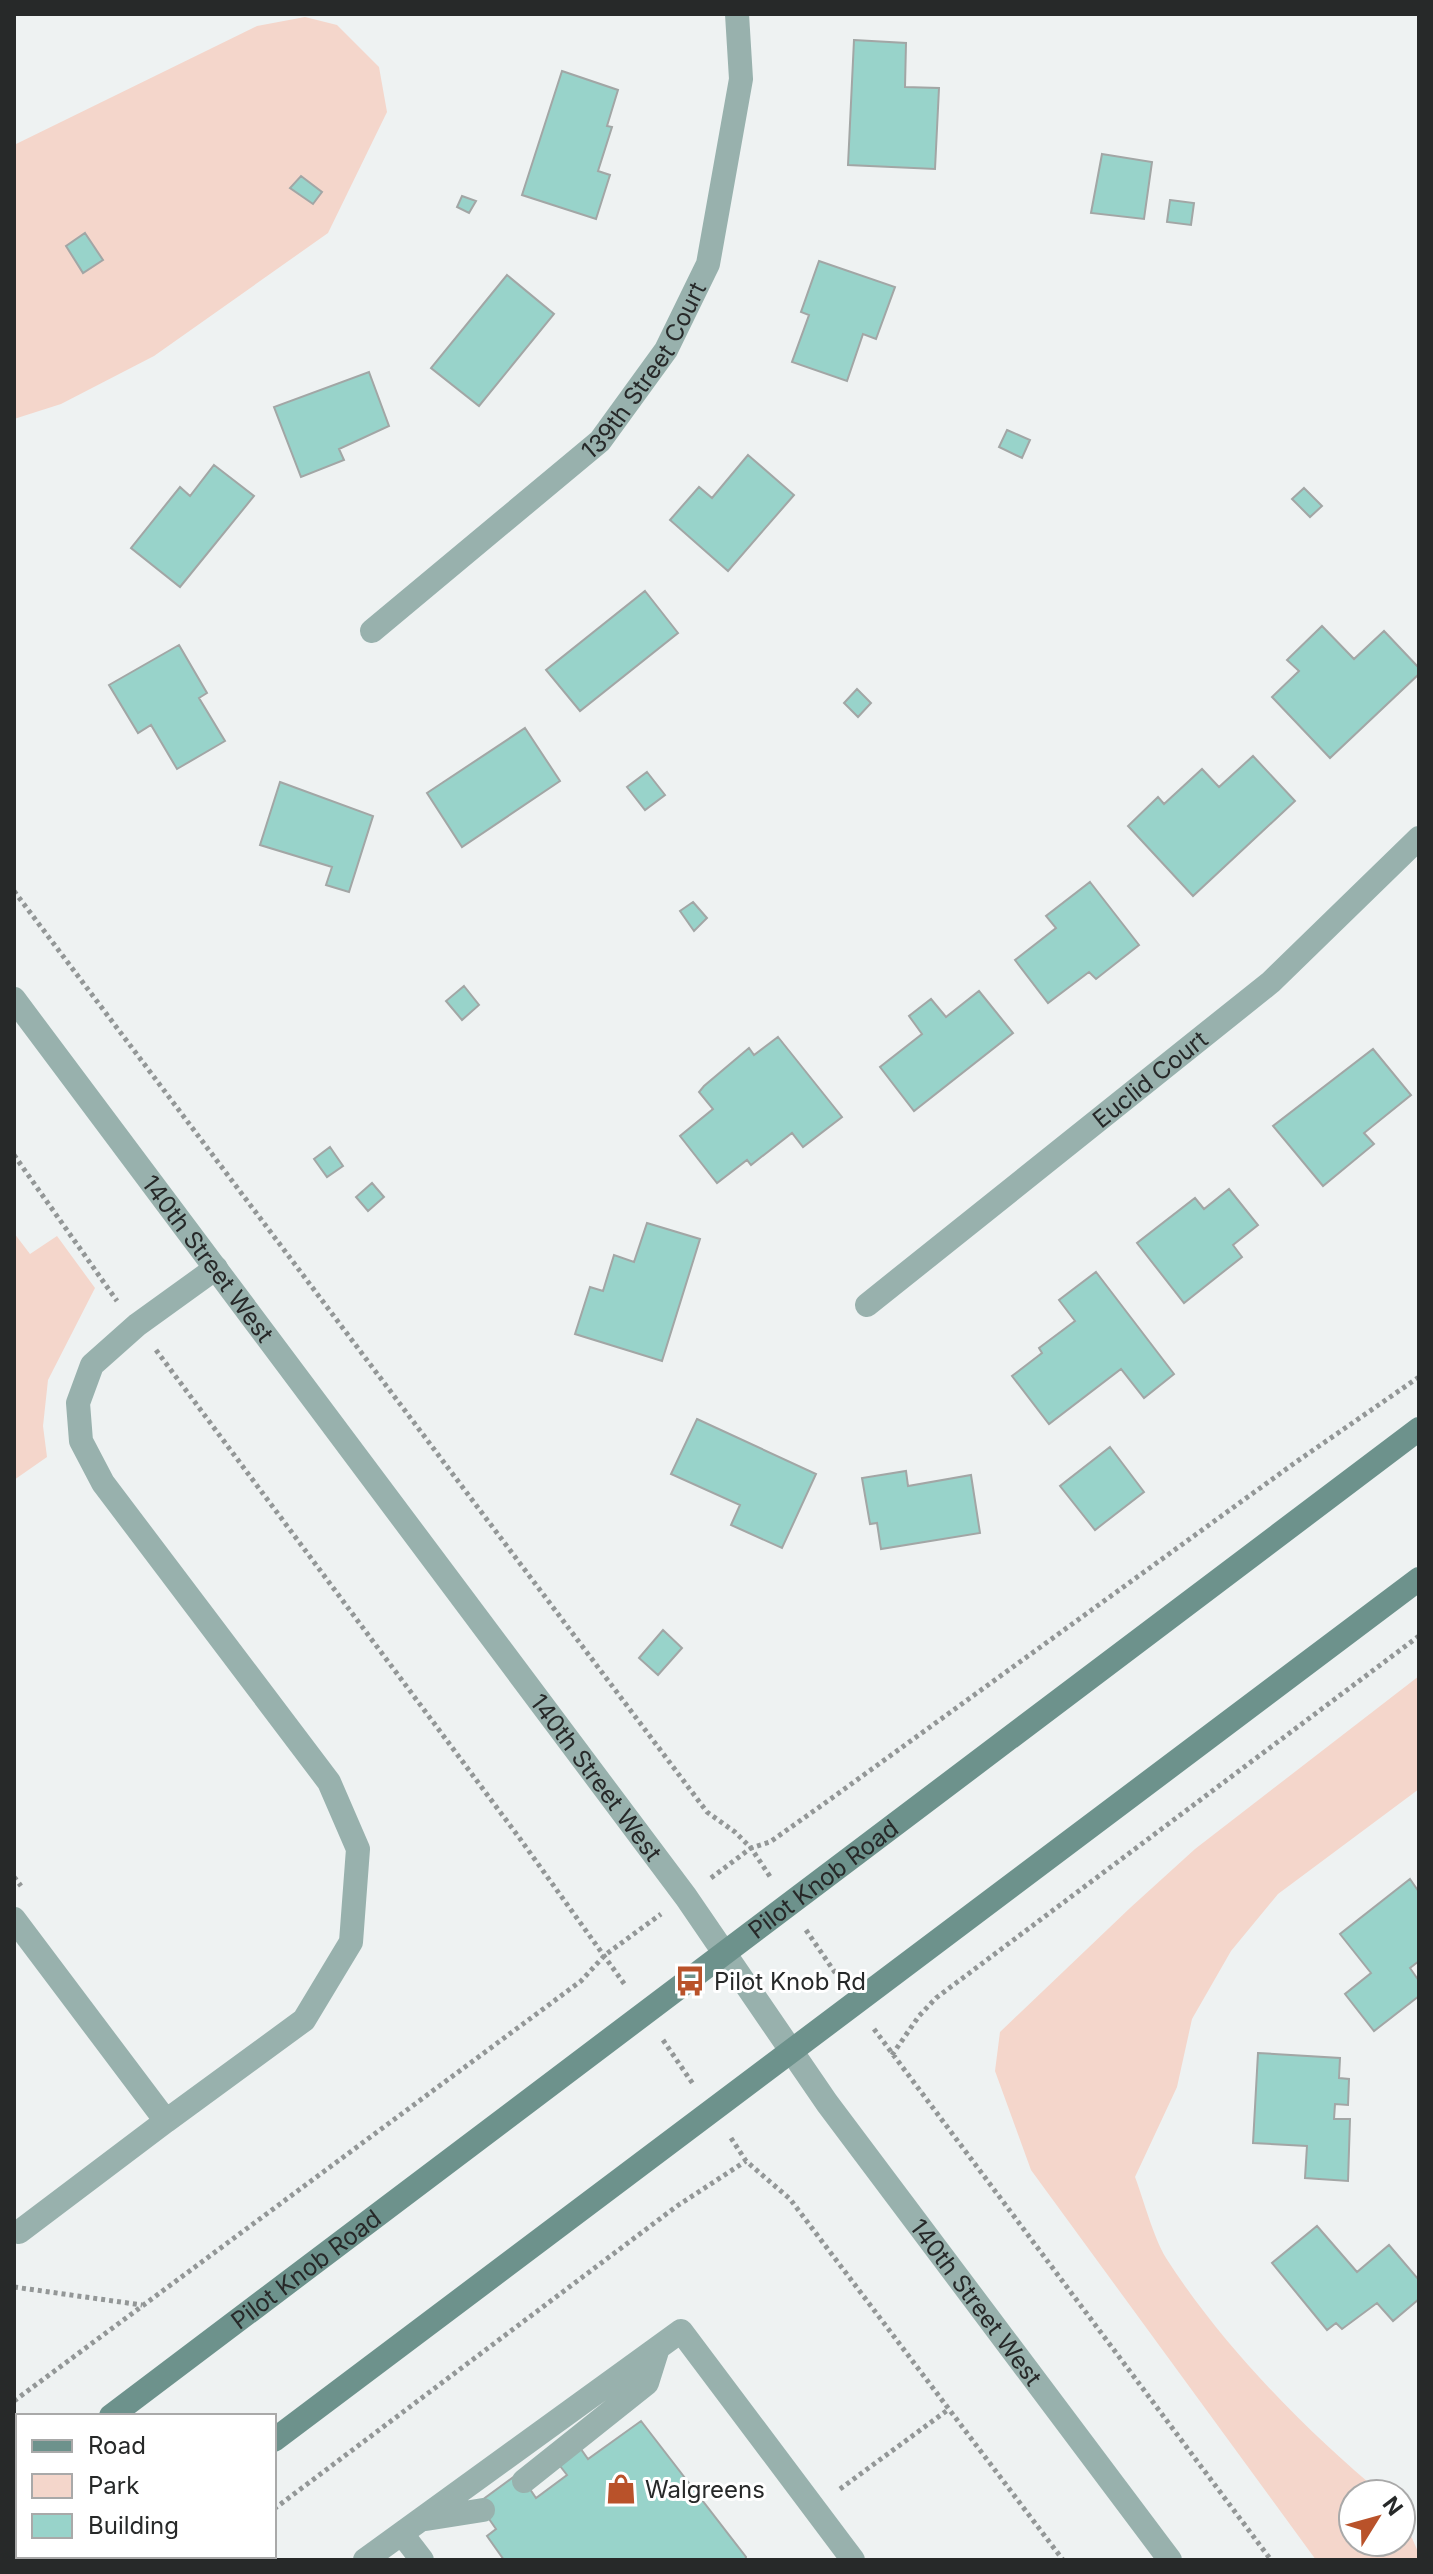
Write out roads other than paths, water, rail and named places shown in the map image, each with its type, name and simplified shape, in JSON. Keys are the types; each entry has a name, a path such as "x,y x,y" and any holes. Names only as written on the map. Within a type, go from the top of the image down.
{"main road":[{"name":"Pilot Knob Road","path":"114,2414 1419,1429"},
{"path":"276,2438 1419,1579"}],"street":[{"name":"139th Street Court","path":"372,631 600,441 666,350 708,264 741,79 737,14"},
{"name":"Euclid Court","path":"867,1305 1271,982 1419,838"},
{"name":"140th Street West","path":"14,999 686,1897 790,2051 1170,2560"},
{"path":"16,2231 304,2020 351,1942 358,1849 329,1782 103,1483 81,1441 78,1403 92,1365 137,1325 216,1268"},
{"path":"14,1919 166,2121"},
{"path":"365,2560 681,2331 853,2560"},
{"path":"524,2481 647,2383 658,2348"},
{"path":"422,2520 483,2510"},
{"path":"402,2534 422,2560"}],"place":[{"name":"Pilot Knob Rd","path":"690,1981"},
{"name":"Walgreens","path":"621,2489"}]}
